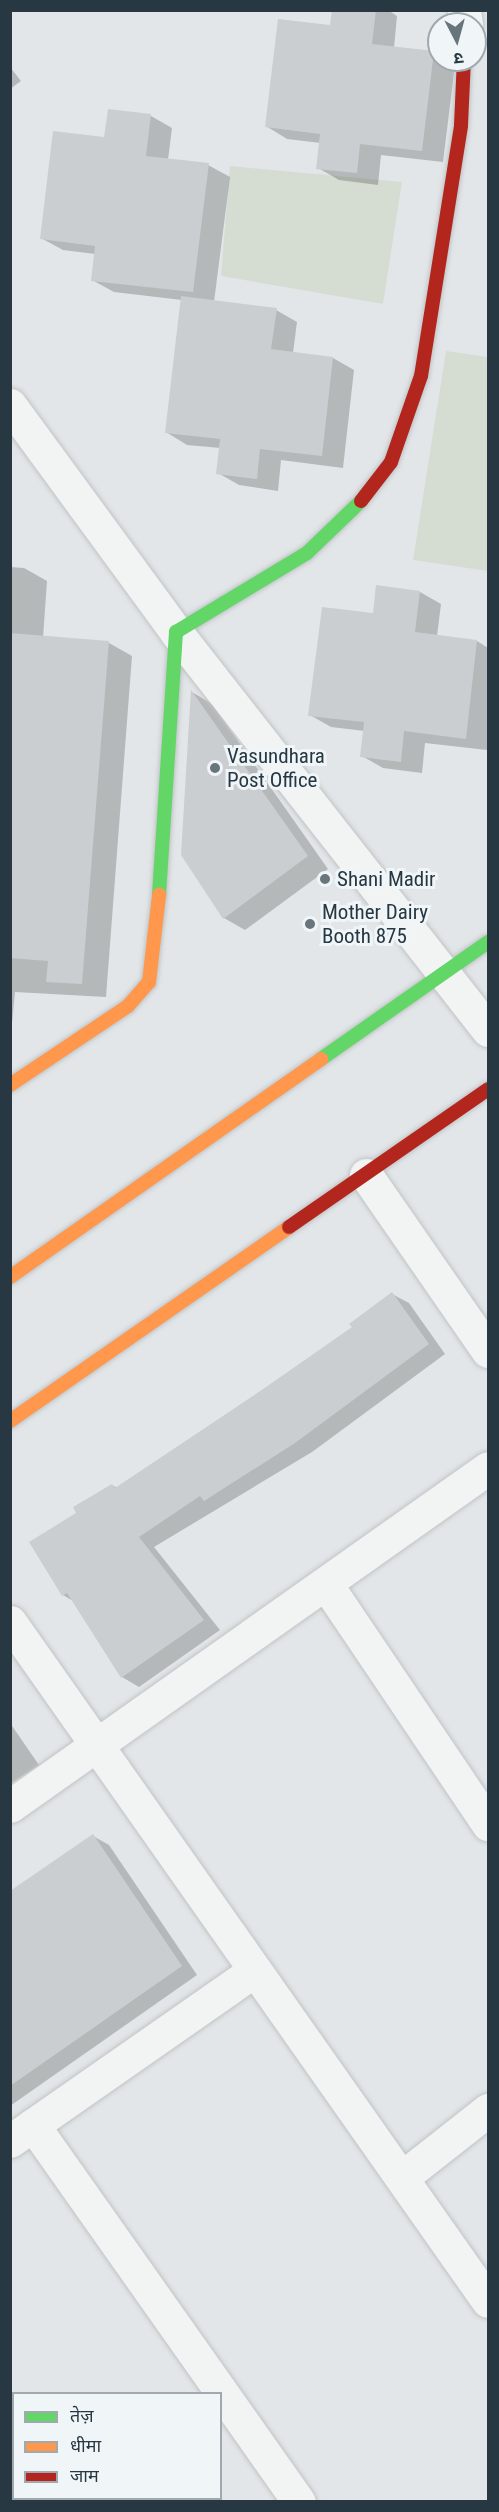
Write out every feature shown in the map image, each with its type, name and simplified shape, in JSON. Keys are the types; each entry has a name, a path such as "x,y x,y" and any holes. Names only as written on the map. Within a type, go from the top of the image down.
{"street":[{"path":"176,632 308,553 354,511 391,462 421,376 461,125 463,72"},
{"path":"10,405 176,632 446,972 489,1030"},
{"path":"10,1085 128,1006 149,982 157,931 176,632"},
{"path":"10,1277 489,942"},
{"path":"10,1421 489,1089"},
{"path":"366,1175 489,1352"},
{"path":"10,1806 489,1468"},
{"path":"326,1584 479,1789 489,1824"},
{"path":"10,1622 254,1971 404,2176 489,2301"},
{"path":"216,2392 22,2133 254,1971"},
{"path":"404,2176 489,2110"},
{"path":"222,2399 299,2502"}],"shaded area":[{"path":"230,166 402,182 383,304 221,276"},
{"path":"446,351 488,357 488,571 413,560"}],"building":[{"path":"332,10 376,10 372,44 427,50 427,72 431,72 422,151 360,144 357,173 316,169 320,134 265,127 278,19 330,25"},
{"path":"108,109 151,114 146,156 209,163 193,292 91,281 95,246 40,239 53,131 104,137"},
{"path":"181,296 277,308 271,349 333,357 322,456 260,449 257,479 216,474 220,439 165,433"},
{"path":"376,585 420,591 415,632 477,640 466,739 404,731 401,762 360,757 364,722 308,716 322,607 373,613"},
{"path":"10,633 109,641 82,984 46,982 48,961 10,958"},
{"name":"Vasundhara Post Office","path":"191,690 308,856 223,919 181,855"},
{"path":"392,1292 429,1344 295,1443 204,1501 200,1496 139,1537 204,1620 121,1678 67,1593 62,1596 29,1542 76,1513 73,1507 112,1484 115,1488 259,1392 352,1327 349,1324"},
{"path":"93,1834 182,1966 10,2086 10,1891"}],"traffic: fast":[{"path":"159,895 176,632 307,553 361,501"},
{"path":"321,1059 488,942"}],"traffic: slow":[{"path":"10,1085 128,1006 149,982 159,895"},
{"path":"10,1277 321,1059"},
{"path":"10,1421 289,1227"}],"traffic: jam":[{"path":"361,501 391,462 421,376 461,125 463,72"},
{"path":"289,1227 488,1089"}],"place":[{"name":"Vasundhara Post Office","path":"215,768"},
{"name":"Shani Madir","path":"325,879"},
{"name":"Mother Dairy Booth 875","path":"310,924"}]}
